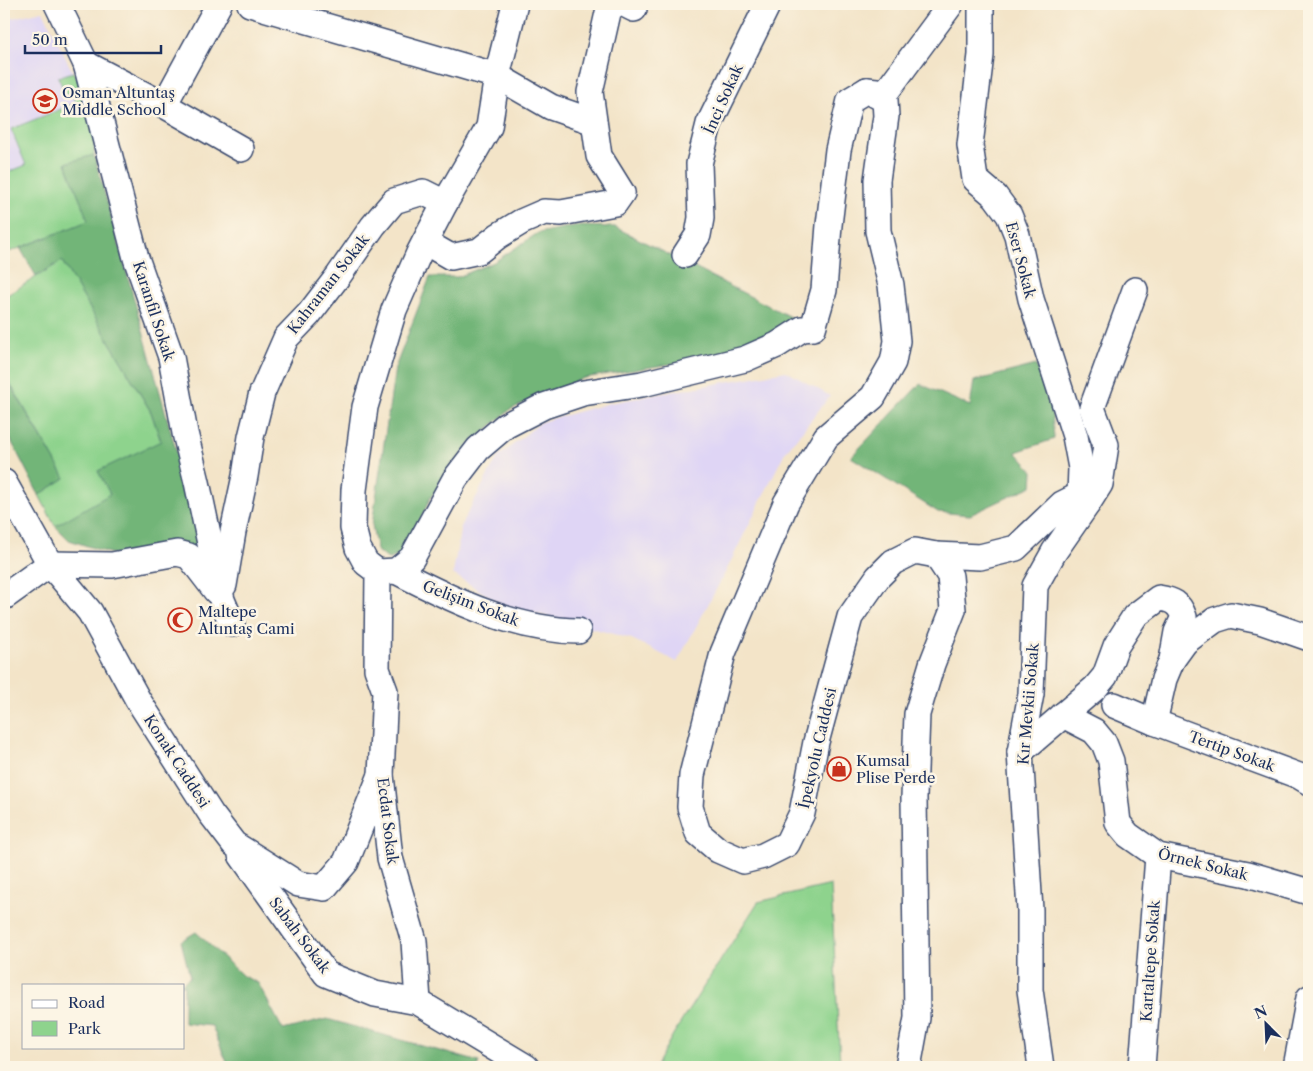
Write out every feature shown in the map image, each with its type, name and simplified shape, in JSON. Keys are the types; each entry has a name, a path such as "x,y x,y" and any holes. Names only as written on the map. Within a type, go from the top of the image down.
{"street":[{"name":"Karanfil Sokak","path":"57,4 86,64 136,258 171,357 185,433 222,600 232,624"},
{"path":"164,105 219,4"},
{"path":"250,4 277,7 497,76 551,107 594,122"},
{"name":"Gelişim Sokak","path":"515,4 497,76 489,127 445,203 394,310 365,407 354,490 353,528 358,548 366,563 511,620 556,630 578,630"},
{"path":"425,242 451,257 479,251 498,236 521,222 544,212 561,213 615,203 622,193 599,156 590,92 610,4"},
{"name":"İnci Sokak","path":"685,255 698,234 701,218 699,164 710,124 768,4"},
{"name":"Eser Sokak","path":"981,4 981,55 970,145 975,179 995,196 1009,215 1017,235 1031,298 1075,436 1084,499"},
{"path":"387,572 412,558 456,479 478,449 505,426 544,406 583,393 642,384 745,359 802,330 813,328 824,290 828,225 838,150 850,100 867,90 886,92 950,5"},
{"path":"86,64 164,105 241,150"},
{"name":"İpekyolu Caddesi","path":"867,90 885,100 886,116 878,180 878,231 890,285 897,340 893,362 873,397 826,437 786,503 723,653 692,775 690,807 698,833 718,850 743,861 763,856 787,844 802,812 816,742 850,617 878,577 893,562 915,551 936,555"},
{"name":"Kahraman Sokak","path":"222,600 233,532 245,476 250,437 262,393 286,338 309,314 339,276 373,226 394,201 423,192 445,203"},
{"name":"Kır Mevkii Sokak","path":"1041,1067 1030,990 1030,910 1020,752 1030,694 1035,586 1084,499 1100,484 1106,445 1092,408 1135,290"},
{"name":"Konak Caddesi","path":"4,482 50,564 90,612 138,700 211,814 234,844 298,884 324,888 346,862 381,776"},
{"path":"936,555 980,557 1016,548 1062,504 1084,499"},
{"path":"4,597 50,564 112,565 177,552 189,556 222,600"},
{"path":"908,1067 918,1018 914,798 917,714 932,664 953,610 950,576 936,555"},
{"name":"Ecdat Sokak","path":"387,572 378,669 384,691 381,776 390,858 414,941 418,1002"},
{"path":"1020,752 1100,682 1105,676 1116,646 1135,616 1159,598 1171,600 1180,606 1184,617 1177,632 1172,660 1164,679 1154,722"},
{"path":"1172,660 1185,642 1215,620 1231,615 1260,621 1309,638"},
{"name":"Tertip Sokak","path":"1114,705 1154,722 1308,775"},
{"name":"Örnek Sokak","path":"1063,715 1094,731 1104,743 1111,761 1118,823 1128,835 1158,856 1248,874 1309,892"},
{"name":"Sabah Sokak","path":"234,844 326,974 375,994 418,1002"},
{"name":"Kartaltepe Sokak","path":"1142,1067 1158,856"},
{"path":"1296,1067 1309,998"},
{"path":"418,1002 526,1067"}],"shaded area":[{"name":"Osman Altuntaş Middle School","path":"43,11 69,65 79,81 94,155 66,163 4,187 4,20"},
{"path":"786,371 830,396 784,454 725,573 677,662 632,639 501,604 453,574 461,525 498,457 541,422 610,403"}],"green space":[{"path":"73,72 79,81 95,120 94,155 66,163 89,221 4,254 4,174 26,165 11,129 76,103 72,92 66,95 58,77"},
{"path":"94,155 208,565 112,554 69,540 55,526 110,494 98,471 161,441 151,412 62,261 36,276 20,248 88,221 66,163"},
{"path":"574,226 615,227 798,321 771,340 713,357 584,378 511,409 469,445 430,498 406,554 388,559 377,551 372,525 395,368 430,277 458,277 494,262 538,233"},
{"path":"62,261 151,412 161,442 98,471 110,494 69,540 55,526 39,495 65,478 4,373 4,297"},
{"path":"1036,365 1052,412 1054,439 1016,452 1033,471 1032,486 970,515 938,512 851,457 920,384 970,406 974,381"},
{"path":"4,374 65,478 39,495 4,427"},
{"path":"831,885 840,1064 849,1067 655,1067 674,1033 758,902"},
{"path":"196,932 243,976 258,983 283,1030 327,1019 479,1062 477,1067 229,1067 212,1026 185,1023 185,984 181,984 190,977 181,941"}],"place":[{"name":"Osman Altuntaş Middle School","path":"45,101"},
{"name":"Maltepe Altıntaş Cami","path":"180,620"},
{"name":"Kumsal Plise Perde","path":"839,769"}]}
